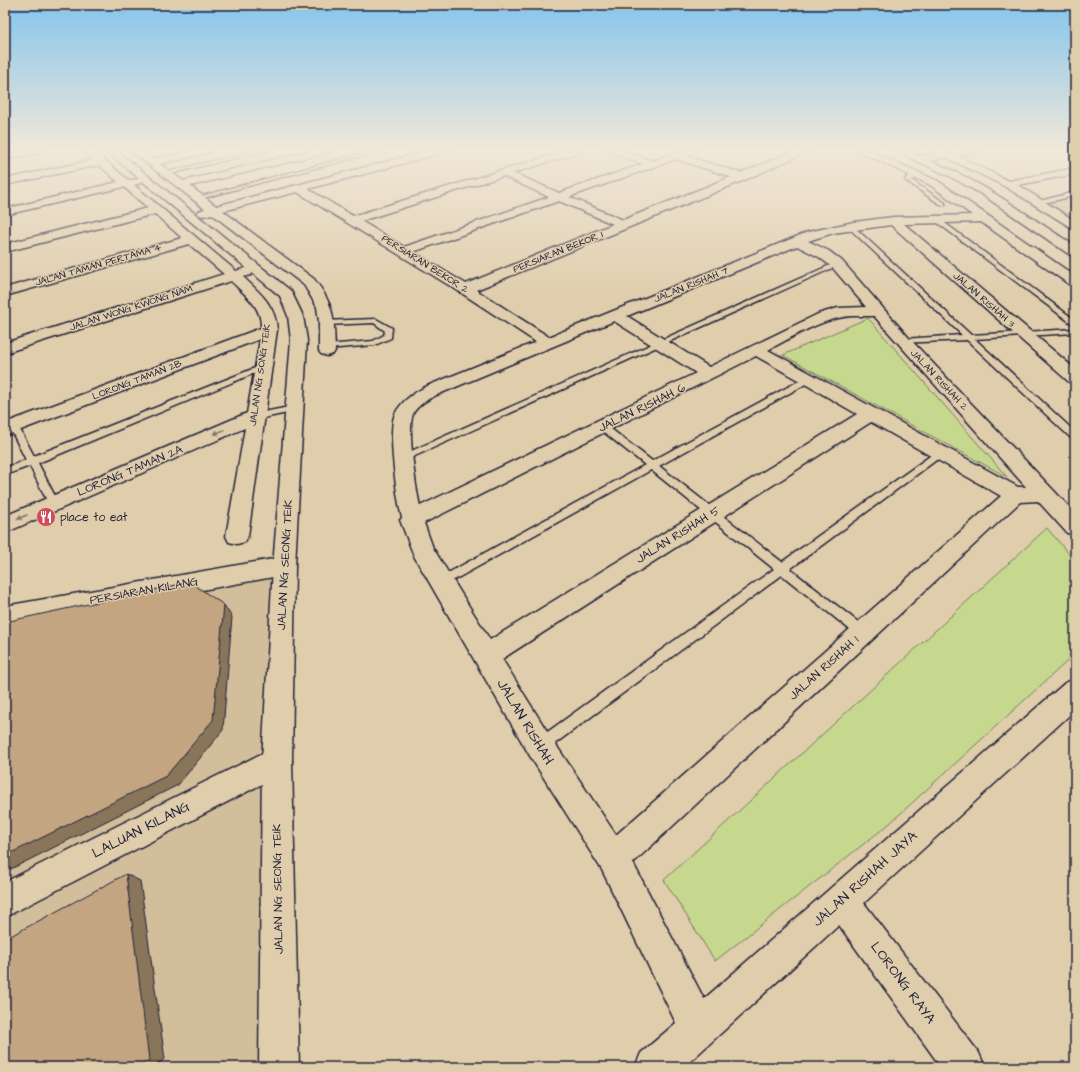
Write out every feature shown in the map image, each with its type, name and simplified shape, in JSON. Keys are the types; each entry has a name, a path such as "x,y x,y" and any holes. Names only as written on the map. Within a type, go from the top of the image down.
{"street":[{"path":"5,212 40,200"},
{"name":"JALAN NG SONG TEIK","path":"153,200 156,210 192,239 260,301 269,320 269,330 254,417 237,536"},
{"name":"JALAN NG SEONG TEIK","path":"190,200 309,282 320,295 326,309 327,349"},
{"name":"JALAN NG SEONG TEIK","path":"194,200 257,269 286,294 296,312 299,340 284,566 277,761 279,1067"},
{"path":"201,208 240,200"},
{"name":"PERSIARAN BEKOR 2","path":"319,200 465,289 548,343"},
{"path":"352,220 417,200"},
{"path":"404,251 551,200"},
{"path":"567,200 624,225"},
{"name":"PERSIARAN BEKOR 1","path":"465,289 685,200"},
{"path":"959,200 1075,282"},
{"path":"997,200 1075,252"},
{"path":"1036,200 1074,225"},
{"path":"5,248 156,210"},
{"name":"JALAN RISHAH 7","path":"411,403 433,390 798,241 833,229 893,221 984,218"},
{"name":"JALAN RISHAH 3","path":"893,221 1022,334 1075,378"},
{"path":"1037,227 1074,225"},
{"name":"JALAN TAMAN PERTAMA 4","path":"5,292 192,239"},
{"name":"JALAN RISHAH 2","path":"798,241 824,254 837,264 903,341 1075,527"},
{"name":"JALAN WONG KWONG NAM","path":"5,348 257,269"},
{"name":"JALAN RISHAH 6","path":"411,520 603,427 831,313 845,310 877,312"},
{"path":"615,315 709,374"},
{"name":"LORONG TAMAN 2B","path":"9,428 269,330"},
{"path":"758,350 1015,495 1042,493"},
{"name":"JALAN RISHAH","path":"411,403 405,411 402,419 405,490 411,520 422,550 540,746 613,859 698,1029"},
{"name":"JALAN RISHAH 5","path":"486,656 870,414"},
{"name":"LORONG TAMAN 2A","path":"5,525 254,417"},
{"name":"JALAN RISHAH 1","path":"613,859 1015,495"},
{"name":"PERSIARAN KILANG","path":"5,616 284,566"},
{"name":"JALAN RISHAH JAYA","path":"654,1067 1075,692"},
{"name":"LALUAN KILANG","path":"5,900 277,761"},
{"name":"LORONG RAYA","path":"841,900 965,1067"}],"lane":[{"path":"201,208 226,200"},
{"path":"937,200 943,204"},
{"path":"1039,202 1048,200"},
{"path":"936,219 1075,324"},
{"path":"850,226 1075,437"},
{"path":"403,458 837,264"},
{"path":"326,323 376,321 389,330 388,336 375,343 327,349"},
{"path":"903,341 1075,331"},
{"path":"5,472 263,368"},
{"path":"441,582 808,379"},
{"path":"254,417 294,409"},
{"path":"603,427 863,633"},
{"path":"9,428 32,462 54,504"},
{"path":"540,746 940,453"}],"shaded area":[{"path":"1075,200 1075,218 1069,217 1043,201"},
{"path":"288,568 288,1067 5,1067 5,623"}],"green space":[{"path":"868,318 1007,477 783,355"},
{"path":"1047,528 1075,561 1075,654 889,824 715,961 664,880"}],"building":[{"path":"190,582 224,605 213,720 166,776 5,856 5,622"},
{"path":"126,874 149,1060 137,1067 5,1067 5,939"}],"place":[{"name":"place to eat","path":"46,517"}]}
